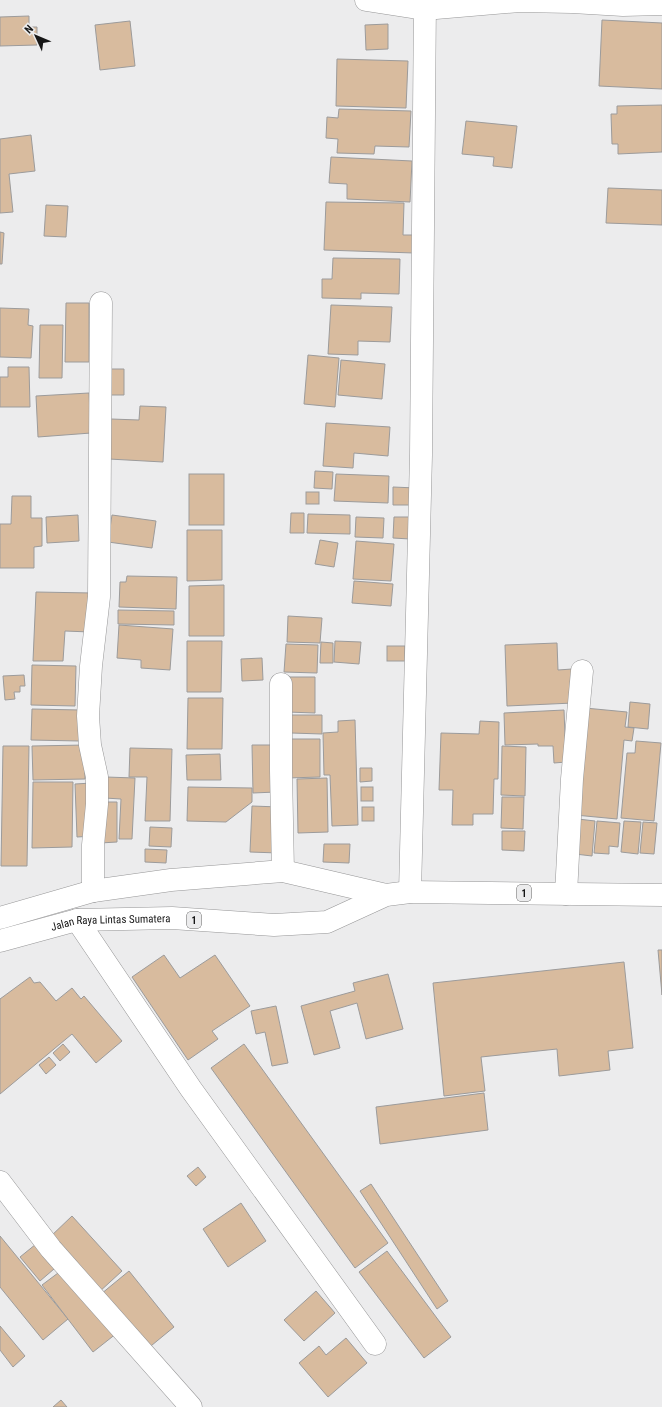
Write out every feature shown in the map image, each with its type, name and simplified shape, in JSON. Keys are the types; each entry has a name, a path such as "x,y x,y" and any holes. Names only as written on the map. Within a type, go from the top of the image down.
{"main road":[{"path":"366,0 424,5 520,1 623,5 662,4"},
{"path":"410,892 421,455 424,5"},
{"path":"93,891 93,845 97,804 97,777 90,745 88,716 91,666 99,597 101,303"},
{"path":"566,894 572,779 582,671"},
{"path":"281,684 280,771 283,872"},
{"name":"Jalan Raya Lintas Sumatera","path":"0,918 93,891 171,880 283,872 386,895"},
{"name":"Jalan Raya Lintas Sumatera","path":"0,941 77,920 172,918 274,925 327,922 386,895 410,892 662,895"},
{"path":"77,920 191,1089 375,1344"},
{"path":"0,1182 50,1248 191,1407"}],"building":[{"path":"29,16 29,27 37,27 37,45 0,46 0,17"},
{"path":"602,20 662,23 662,89 599,86"},
{"path":"130,21 135,66 100,70 95,25"},
{"path":"388,24 388,49 366,50 365,25"},
{"path":"337,59 408,61 406,108 336,106"},
{"path":"662,105 662,152 618,154 618,144 612,144 611,114 617,114 617,106"},
{"path":"339,109 411,111 409,147 375,146 374,154 337,153 338,139 326,138 327,117 338,118"},
{"path":"466,121 517,126 512,168 493,166 494,157 462,154"},
{"path":"31,135 35,171 9,174 13,212 0,213 0,139"},
{"path":"331,157 412,161 410,202 347,199 347,184 329,183"},
{"path":"608,188 662,190 662,225 606,223"},
{"path":"326,202 404,203 403,235 414,235 414,253 324,250"},
{"path":"46,205 68,206 66,237 44,236"},
{"path":"0,232 4,233 2,264 0,264"},
{"path":"333,258 400,259 399,294 361,293 361,299 322,298 322,279 332,279"},
{"path":"66,303 89,303 89,362 65,362"},
{"path":"331,305 392,307 390,342 358,341 358,355 328,354"},
{"path":"0,308 29,309 28,325 33,326 31,358 0,357"},
{"path":"40,325 63,325 62,378 39,378"},
{"path":"308,355 339,358 335,407 304,404"},
{"path":"341,360 385,364 382,399 338,395"},
{"path":"8,367 29,367 30,407 0,407 0,377 8,377"},
{"path":"105,369 124,369 124,395 106,395"},
{"path":"89,393 91,433 38,437 36,396"},
{"path":"140,406 166,407 163,462 109,459 111,419 139,420"},
{"path":"326,423 390,427 388,456 354,453 353,468 323,466"},
{"path":"315,471 333,472 332,489 314,488"},
{"path":"189,474 224,474 224,525 189,525"},
{"path":"336,474 389,476 388,503 334,501"},
{"path":"393,487 416,488 416,505 393,505"},
{"path":"306,492 319,492 319,504 306,504"},
{"path":"12,496 31,496 31,518 42,518 42,546 34,547 34,568 0,568 0,524 11,524"},
{"path":"291,513 304,513 304,533 290,533"},
{"path":"308,514 350,515 350,534 307,533"},
{"path":"78,515 79,541 47,543 46,517"},
{"path":"112,515 156,521 152,548 108,542"},
{"path":"356,517 384,518 383,538 355,537"},
{"path":"394,517 411,517 410,539 393,538"},
{"path":"187,530 222,530 222,580 187,581"},
{"path":"320,540 338,543 334,567 315,564"},
{"path":"356,541 394,544 391,581 353,579"},
{"path":"127,576 177,577 176,609 119,607 120,582 126,582"},
{"path":"354,581 393,584 391,606 352,603"},
{"path":"224,585 224,636 189,636 189,586"},
{"path":"36,592 92,593 90,632 65,631 63,661 33,661"},
{"path":"118,610 174,611 174,625 118,624"},
{"path":"288,616 322,618 320,643 287,642"},
{"path":"119,625 173,629 170,670 141,668 141,660 117,658"},
{"path":"187,641 222,641 221,692 187,692"},
{"path":"335,641 361,642 359,664 334,662"},
{"path":"321,642 333,643 333,663 320,663"},
{"path":"557,643 558,670 572,669 573,703 507,706 505,645"},
{"path":"286,644 318,645 317,673 284,672"},
{"path":"387,646 405,646 405,661 387,661"},
{"path":"262,658 263,680 242,681 241,659"},
{"path":"32,665 76,666 75,706 31,705"},
{"path":"24,675 25,686 20,686 20,692 14,692 15,699 5,700 3,676"},
{"path":"287,677 315,677 315,713 287,712"},
{"path":"188,698 223,698 222,749 187,749"},
{"path":"630,702 650,704 648,729 628,727"},
{"path":"585,708 627,712 625,727 634,728 632,741 624,740 617,819 575,815"},
{"path":"32,709 80,710 79,741 31,740"},
{"path":"564,710 566,762 554,763 553,746 538,746 538,744 505,745 504,713"},
{"path":"291,715 322,715 322,734 291,733"},
{"path":"355,720 358,825 332,826 330,775 324,775 323,733 338,732 338,721"},
{"path":"480,721 499,722 498,779 494,779 493,814 473,814 473,825 452,825 453,790 439,790 441,733 479,734"},
{"path":"287,739 320,739 320,777 287,778"},
{"path":"636,741 661,743 654,821 621,818 627,753 635,753"},
{"path":"85,745 85,779 33,780 32,746"},
{"path":"252,745 275,745 276,792 253,793"},
{"path":"3,746 29,746 27,866 1,866"},
{"path":"502,746 526,747 525,796 501,795"},
{"path":"130,748 172,749 170,821 145,821 147,777 129,777"},
{"path":"220,754 221,780 187,780 186,755"},
{"path":"360,768 372,768 372,781 360,782"},
{"path":"106,777 135,778 132,839 119,839 121,799 105,798"},
{"path":"327,778 328,832 298,833 297,779"},
{"path":"33,782 73,782 72,847 32,848"},
{"path":"92,783 93,836 77,837 75,784"},
{"path":"188,787 252,788 252,802 226,822 187,821"},
{"path":"361,787 373,787 373,801 361,801"},
{"path":"502,797 524,797 523,829 501,828"},
{"path":"101,802 117,802 117,842 100,843"},
{"path":"252,806 279,807 278,853 250,852"},
{"path":"362,807 374,807 374,821 362,821"},
{"path":"578,819 595,821 592,856 575,854"},
{"path":"597,821 620,823 618,847 609,846 609,854 594,853"},
{"path":"624,821 641,822 638,854 621,852"},
{"path":"643,822 657,823 654,854 640,853"},
{"path":"150,827 172,828 171,847 149,846"},
{"path":"502,831 525,831 524,851 502,850"},
{"path":"324,844 350,844 349,863 323,862"},
{"path":"145,849 167,850 166,863 145,862"},
{"path":"658,950 662,950 662,995"},
{"path":"164,955 180,978 215,955 250,1006 212,1031 218,1039 188,1060 132,977"},
{"path":"624,962 633,1048 608,1051 610,1070 559,1076 557,1049 481,1057 485,1091 444,1096 433,983"},
{"path":"388,974 403,1029 366,1039 357,1003 330,1011 340,1048 314,1055 301,1006 355,991 353,983"},
{"path":"30,977 34,983 40,982 56,1001 72,988 81,999 84,996 122,1041 96,1063 72,1034 0,1094 0,999"},
{"path":"276,1006 288,1063 272,1066 265,1032 256,1034 251,1011"},
{"path":"63,1044 70,1052 60,1061 53,1053"},
{"path":"244,1044 388,1243 355,1268 211,1068"},
{"path":"49,1057 56,1065 46,1074 39,1065"},
{"path":"484,1093 488,1130 380,1144 376,1107"},
{"path":"198,1167 206,1177 196,1186 187,1176"},
{"path":"371,1184 448,1301 437,1309 360,1191"},
{"path":"241,1203 266,1241 228,1267 203,1229"},
{"path":"72,1216 122,1271 98,1293 49,1238"},
{"path":"0,1236 68,1319 43,1340 0,1287"},
{"path":"41,1240 61,1263 40,1281 20,1257"},
{"path":"387,1251 451,1337 424,1358 359,1272"},
{"path":"66,1267 117,1333 93,1352 42,1285"},
{"path":"129,1271 174,1327 146,1350 101,1294"},
{"path":"316,1291 335,1313 304,1341 284,1320"},
{"path":"0,1326 25,1356 13,1367 0,1350"},
{"path":"346,1338 367,1363 328,1397 299,1363 319,1346 326,1355"},
{"path":"61,1400 67,1407 53,1407"}]}
